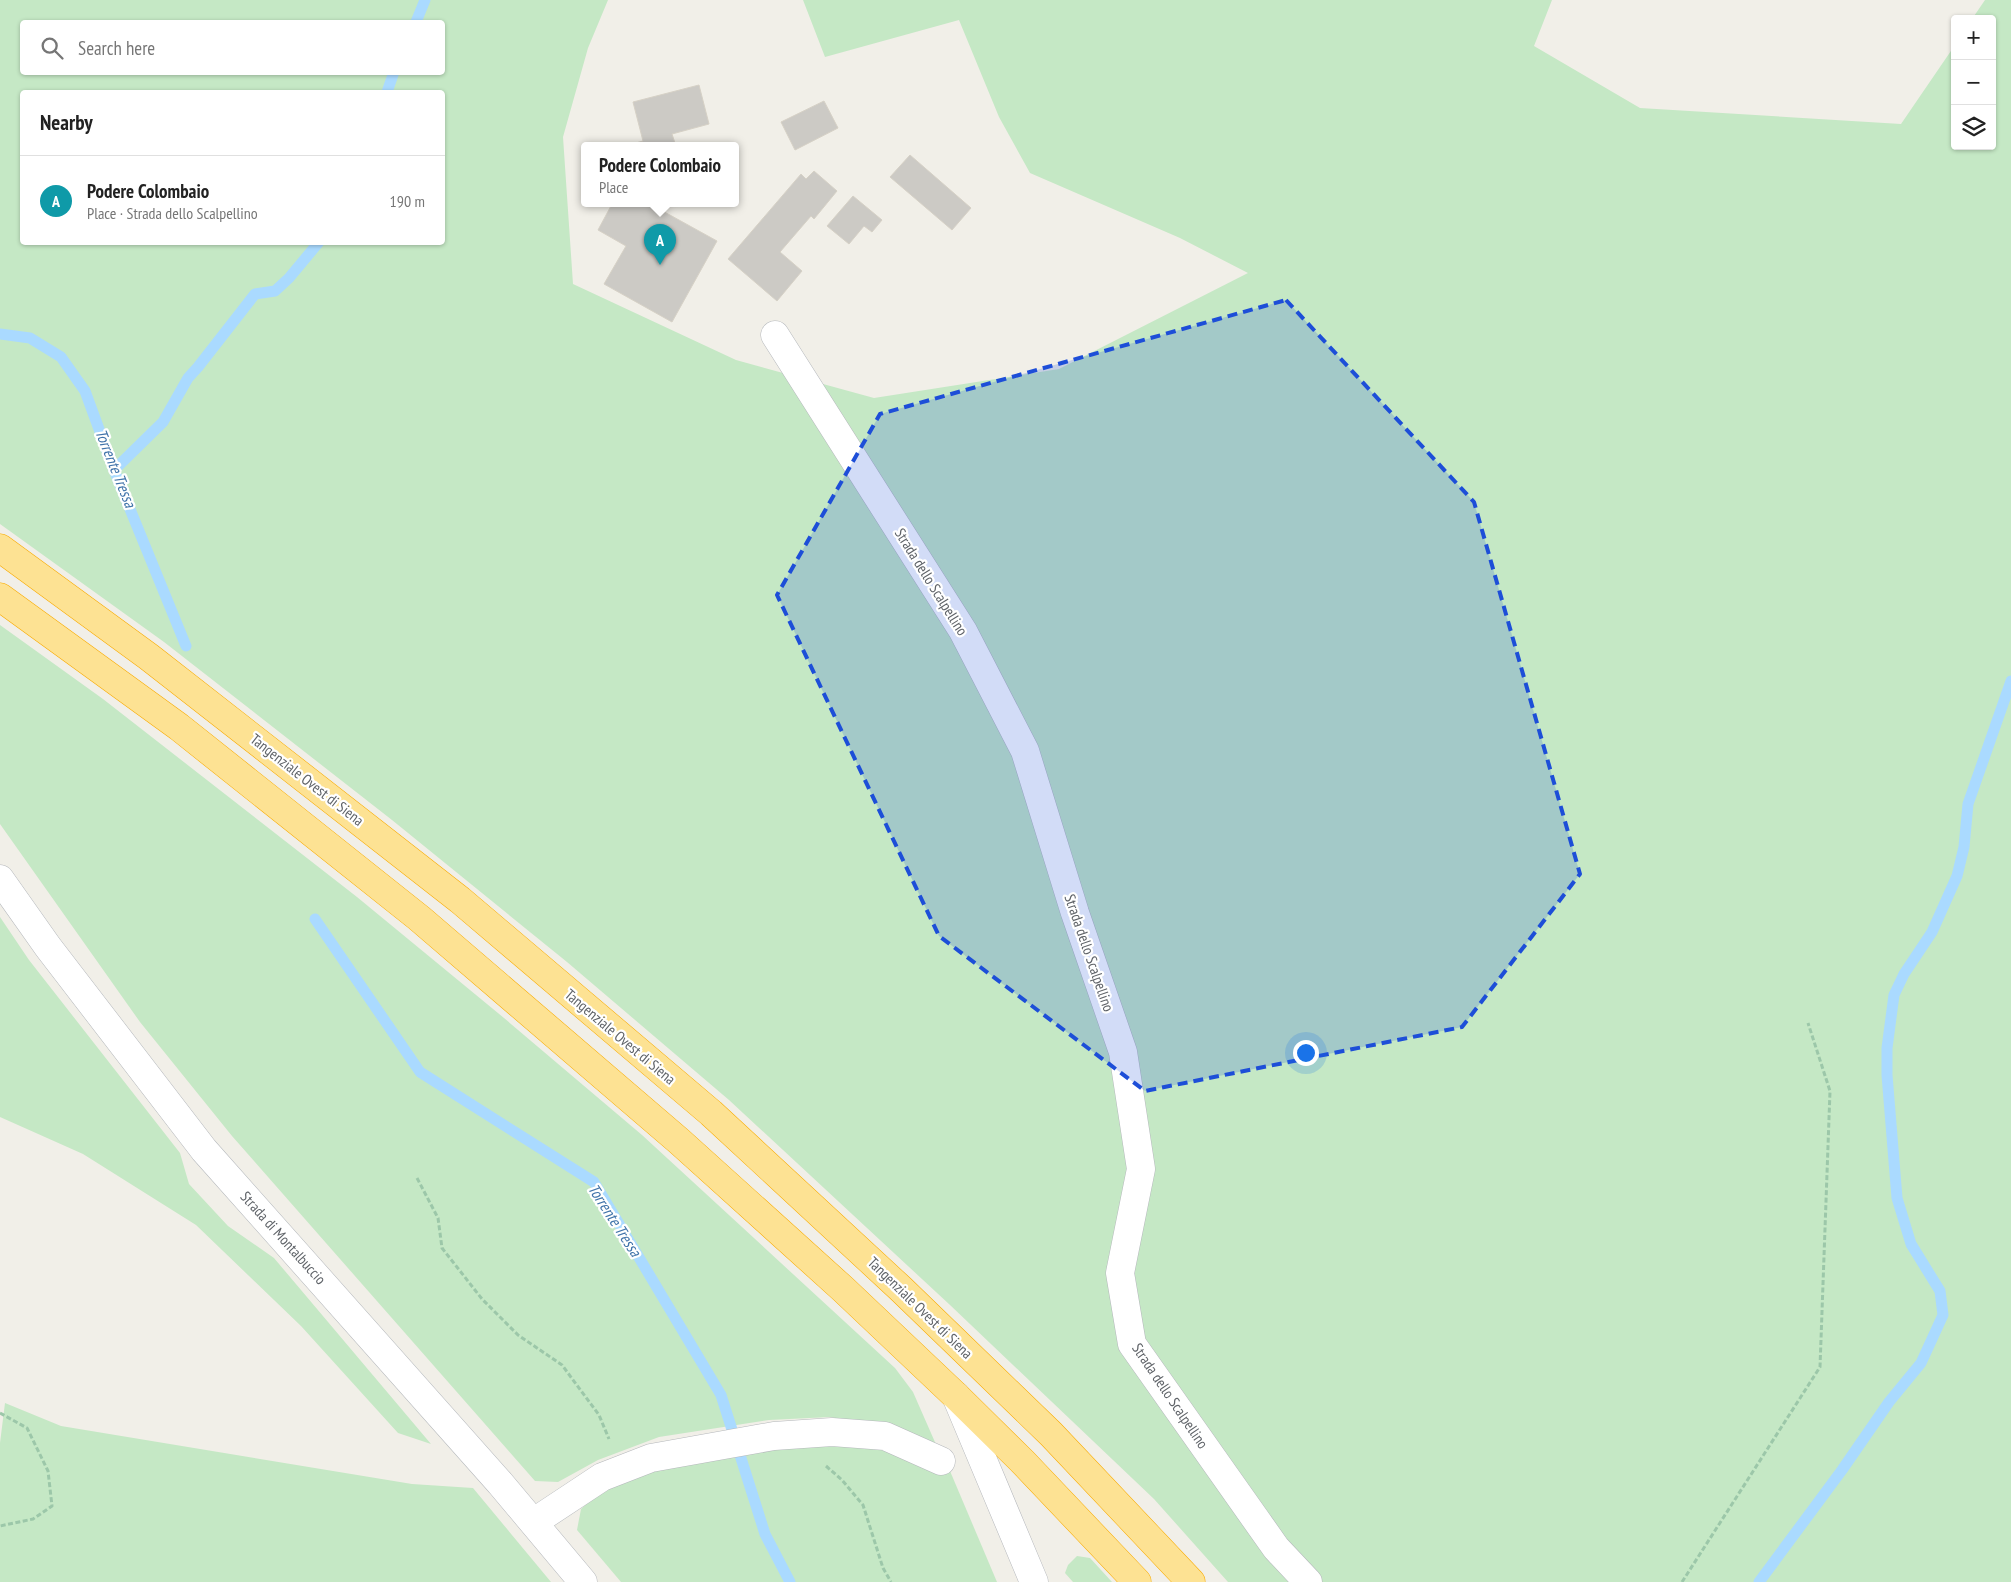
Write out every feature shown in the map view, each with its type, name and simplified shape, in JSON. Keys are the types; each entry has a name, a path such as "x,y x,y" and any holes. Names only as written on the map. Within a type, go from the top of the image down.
{"highway":[{"name":"Tangenziale Ovest di Siena","path":"0,548 149,657 460,900 711,1113 901,1289 1051,1434 1191,1582"},
{"path":"0,597 179,727 419,918 678,1141 843,1289 956,1396 1022,1461 1137,1582"}],"street":[{"name":"Strada dello Scalpellino","path":"775,335 962,631 1025,750 1075,913 1123,1052 1142,1169 1120,1273 1132,1344 1276,1548 1308,1582"},
{"name":"Strada di Montalbuccio","path":"0,879 48,947 204,1150 534,1522 583,1582"},
{"path":"956,1396 1034,1582"},
{"path":"534,1522 602,1477 651,1458 774,1436 832,1432 885,1436 941,1461"}],"path":[{"path":"1682,1582 1820,1367 1830,1091 1808,1023"},
{"path":"417,1178 438,1218 442,1248 482,1299 518,1335 562,1366 599,1415 621,1470"},
{"path":"0,1413 27,1428 48,1471 52,1506 33,1519 0,1526"},
{"path":"802,1433 816,1457 842,1480 863,1505 883,1568 891,1582"}],"highlighted area":[{"path":"1286,300 1474,502 1580,874 1462,1027 1145,1091 939,936 777,595 880,414"}],"green space":[{"path":"0,0 608,0 588,48 563,137 573,284 736,360 874,398 1059,369 1248,273 1180,238 1030,173 999,117 959,20 825,57 803,0 1552,0 1534,46 1640,108 1901,124 1951,51 1951,150 1996,150 1996,15 1975,15 1985,0 2011,0 2011,1582 1228,1582 1154,1499 950,1305 729,1100 567,962 392,820 164,642 0,524"},
{"path":"0,625 103,699 357,897 642,1135 895,1368 913,1392 938,1449 890,1429 830,1417 769,1420 659,1437 598,1460 558,1482 535,1481 232,1136 140,1022 0,824"},
{"path":"0,917 29,960 180,1153 189,1184 228,1226 274,1258 431,1444 398,1433 301,1326 196,1225 83,1154 0,1117"},
{"path":"5,1403 61,1426 412,1484 473,1488 551,1582 0,1582 0,1443"},
{"path":"771,1443 887,1446 950,1471 997,1582 621,1582 577,1530 581,1509 606,1486 655,1467"},
{"path":"1077,1556 1090,1558 1112,1582 1073,1582 1065,1573 1068,1565"}],"building":[{"path":"699,85 709,124 672,134 675,142 639,142 643,141 633,102"},
{"path":"824,101 838,128 795,150 781,122"},
{"path":"910,155 971,208 952,230 890,177"},
{"path":"814,171 837,191 814,219 811,216 780,252 802,271 777,301 728,259 801,174 806,179"},
{"path":"853,196 882,220 872,232 864,226 849,244 827,226"},
{"path":"610,207 655,207 717,241 672,322 604,284 626,246 598,230"}],"waterway":[{"path":"417,20 425,0"},
{"path":"388,90 393,75"},
{"path":"114,470 163,422 188,378 255,294 275,291 289,278 316,245"},
{"name":"Torrente Tressa","path":"0,334 30,338 61,357 85,391 114,470 186,646"},
{"path":"1759,1582 1842,1470 1889,1402 1921,1363 1943,1315 1940,1291 1911,1244 1897,1198 1887,1075 1887,1048 1894,995 1904,974 1932,932 1957,876 1964,847 1968,804 2011,681"},
{"name":"Torrente Tressa","path":"315,919 420,1072 594,1182 721,1395 765,1534 790,1582"}],"place":[{"name":"Podere Colombaio","path":"660,265"}]}
